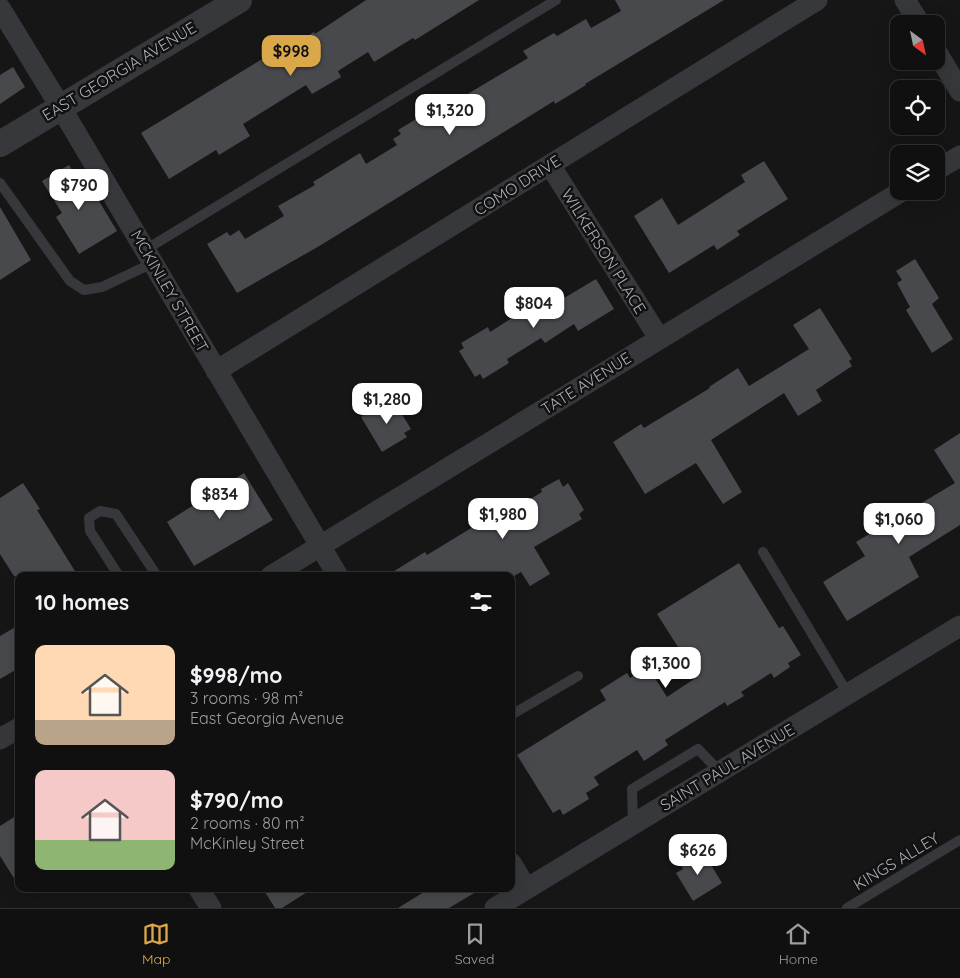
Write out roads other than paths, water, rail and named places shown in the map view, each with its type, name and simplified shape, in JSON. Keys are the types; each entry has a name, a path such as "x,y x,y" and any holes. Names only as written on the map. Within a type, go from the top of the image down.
{"street":[{"name":"EAST GEORGIA AVENUE","path":"0,144 60,106 239,0"},
{"name":"COMO DRIVE","path":"216,371 817,0"},
{"path":"905,0 914,15"},
{"name":"MCKINLEY STREET","path":"0,8 336,572"},
{"path":"945,66 960,91"},
{"path":"945,165 960,156"},
{"name":"WILKERSON PLACE","path":"550,165 659,338"},
{"name":"TATE AVENUE","path":"277,572 890,198"},
{"name":"SAINT PAUL AVENUE","path":"495,908 960,626"},
{"path":"0,739 15,730"},
{"path":"515,870 526,888"},
{"path":"201,892 211,908"}],"lane":[{"path":"0,184 70,282 84,290 102,287 556,0"},
{"path":"116,572 90,531 89,518 100,511 116,514 154,572"},
{"path":"763,552 848,694"},
{"path":"515,713 578,676"},
{"path":"633,824 632,789 698,749 720,772"},
{"name":"KINGS ALLEY","path":"847,908 960,840"}]}
